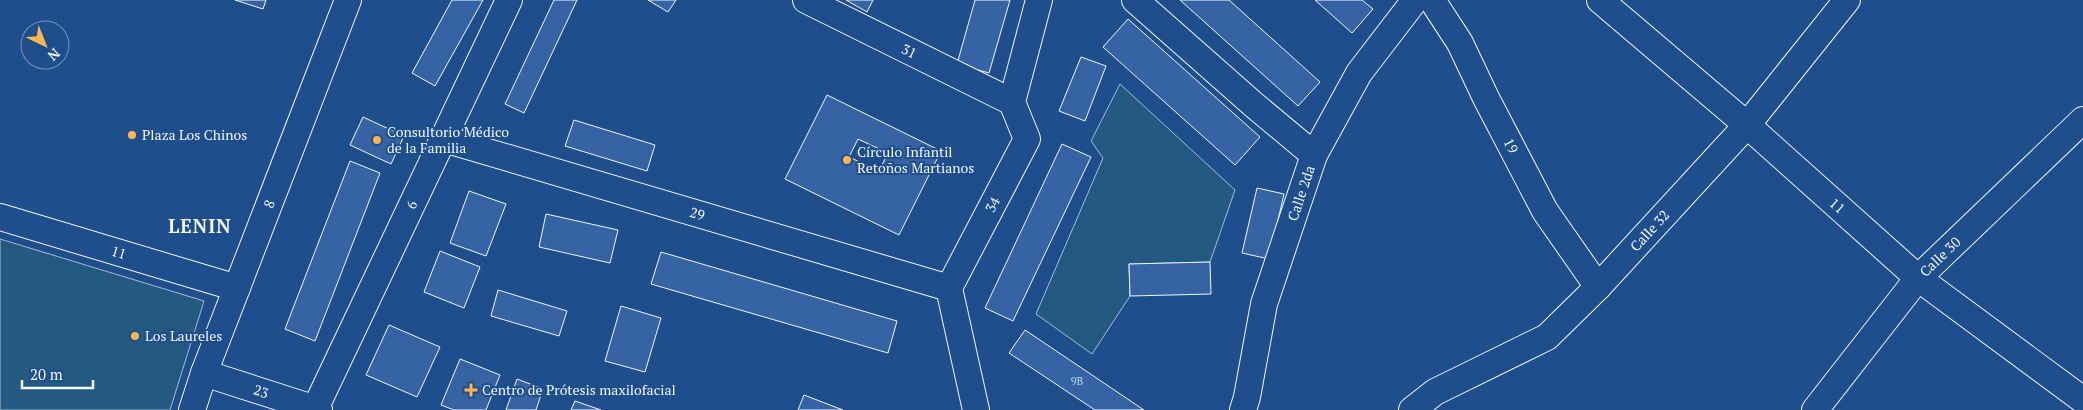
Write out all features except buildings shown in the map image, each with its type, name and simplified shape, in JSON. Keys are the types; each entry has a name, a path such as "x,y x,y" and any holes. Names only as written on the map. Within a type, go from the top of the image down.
{"street":[{"name":"8","path":"192,410 204,374 348,0"},
{"name":"6","path":"317,409 363,304 444,139 509,0"},
{"name":"31","path":"806,0 1012,102"},
{"path":"1012,102 1039,0"},
{"path":"1135,0 1314,155"},
{"name":"Calle 2da","path":"1243,410 1264,304 1314,155 1359,73 1415,0"},
{"name":"19","path":"1432,0 1460,43 1486,98 1545,211 1598,287"},
{"name":"11","path":"1600,0 1746,125 1918,278 2083,400"},
{"name":"Calle 32","path":"1412,410 1435,392 1546,337 1598,287 1746,125 1847,0"},
{"name":"34","path":"949,288 1028,139 1012,102"},
{"name":"Calle 30","path":"1815,410 1918,278 2083,120"},
{"name":"29","path":"444,139 949,288"},
{"name":"11","path":"0,217 237,288"},
{"path":"949,288 976,410"},
{"name":"23","path":"204,374 317,409"}],"shaded area":[{"path":"1120,84 1235,190 1210,262 1129,264 1130,296 1092,354 1036,314 1103,158 1091,141"},
{"path":"0,239 204,301 170,410 0,410"}],"place":[{"name":"Plaza Los Chinos","path":"132,135"},
{"name":"Consultorio Médico de la Familia","path":"377,140"},
{"name":"Círculo Infantil Retoños Martianos","path":"847,160"},
{"name":"Los Laureles","path":"135,336"},
{"name":"Centro de Prótesis maxilofacial","path":"471,390"}],"district":[{"name":"LENIN","path":"200,226"}]}
